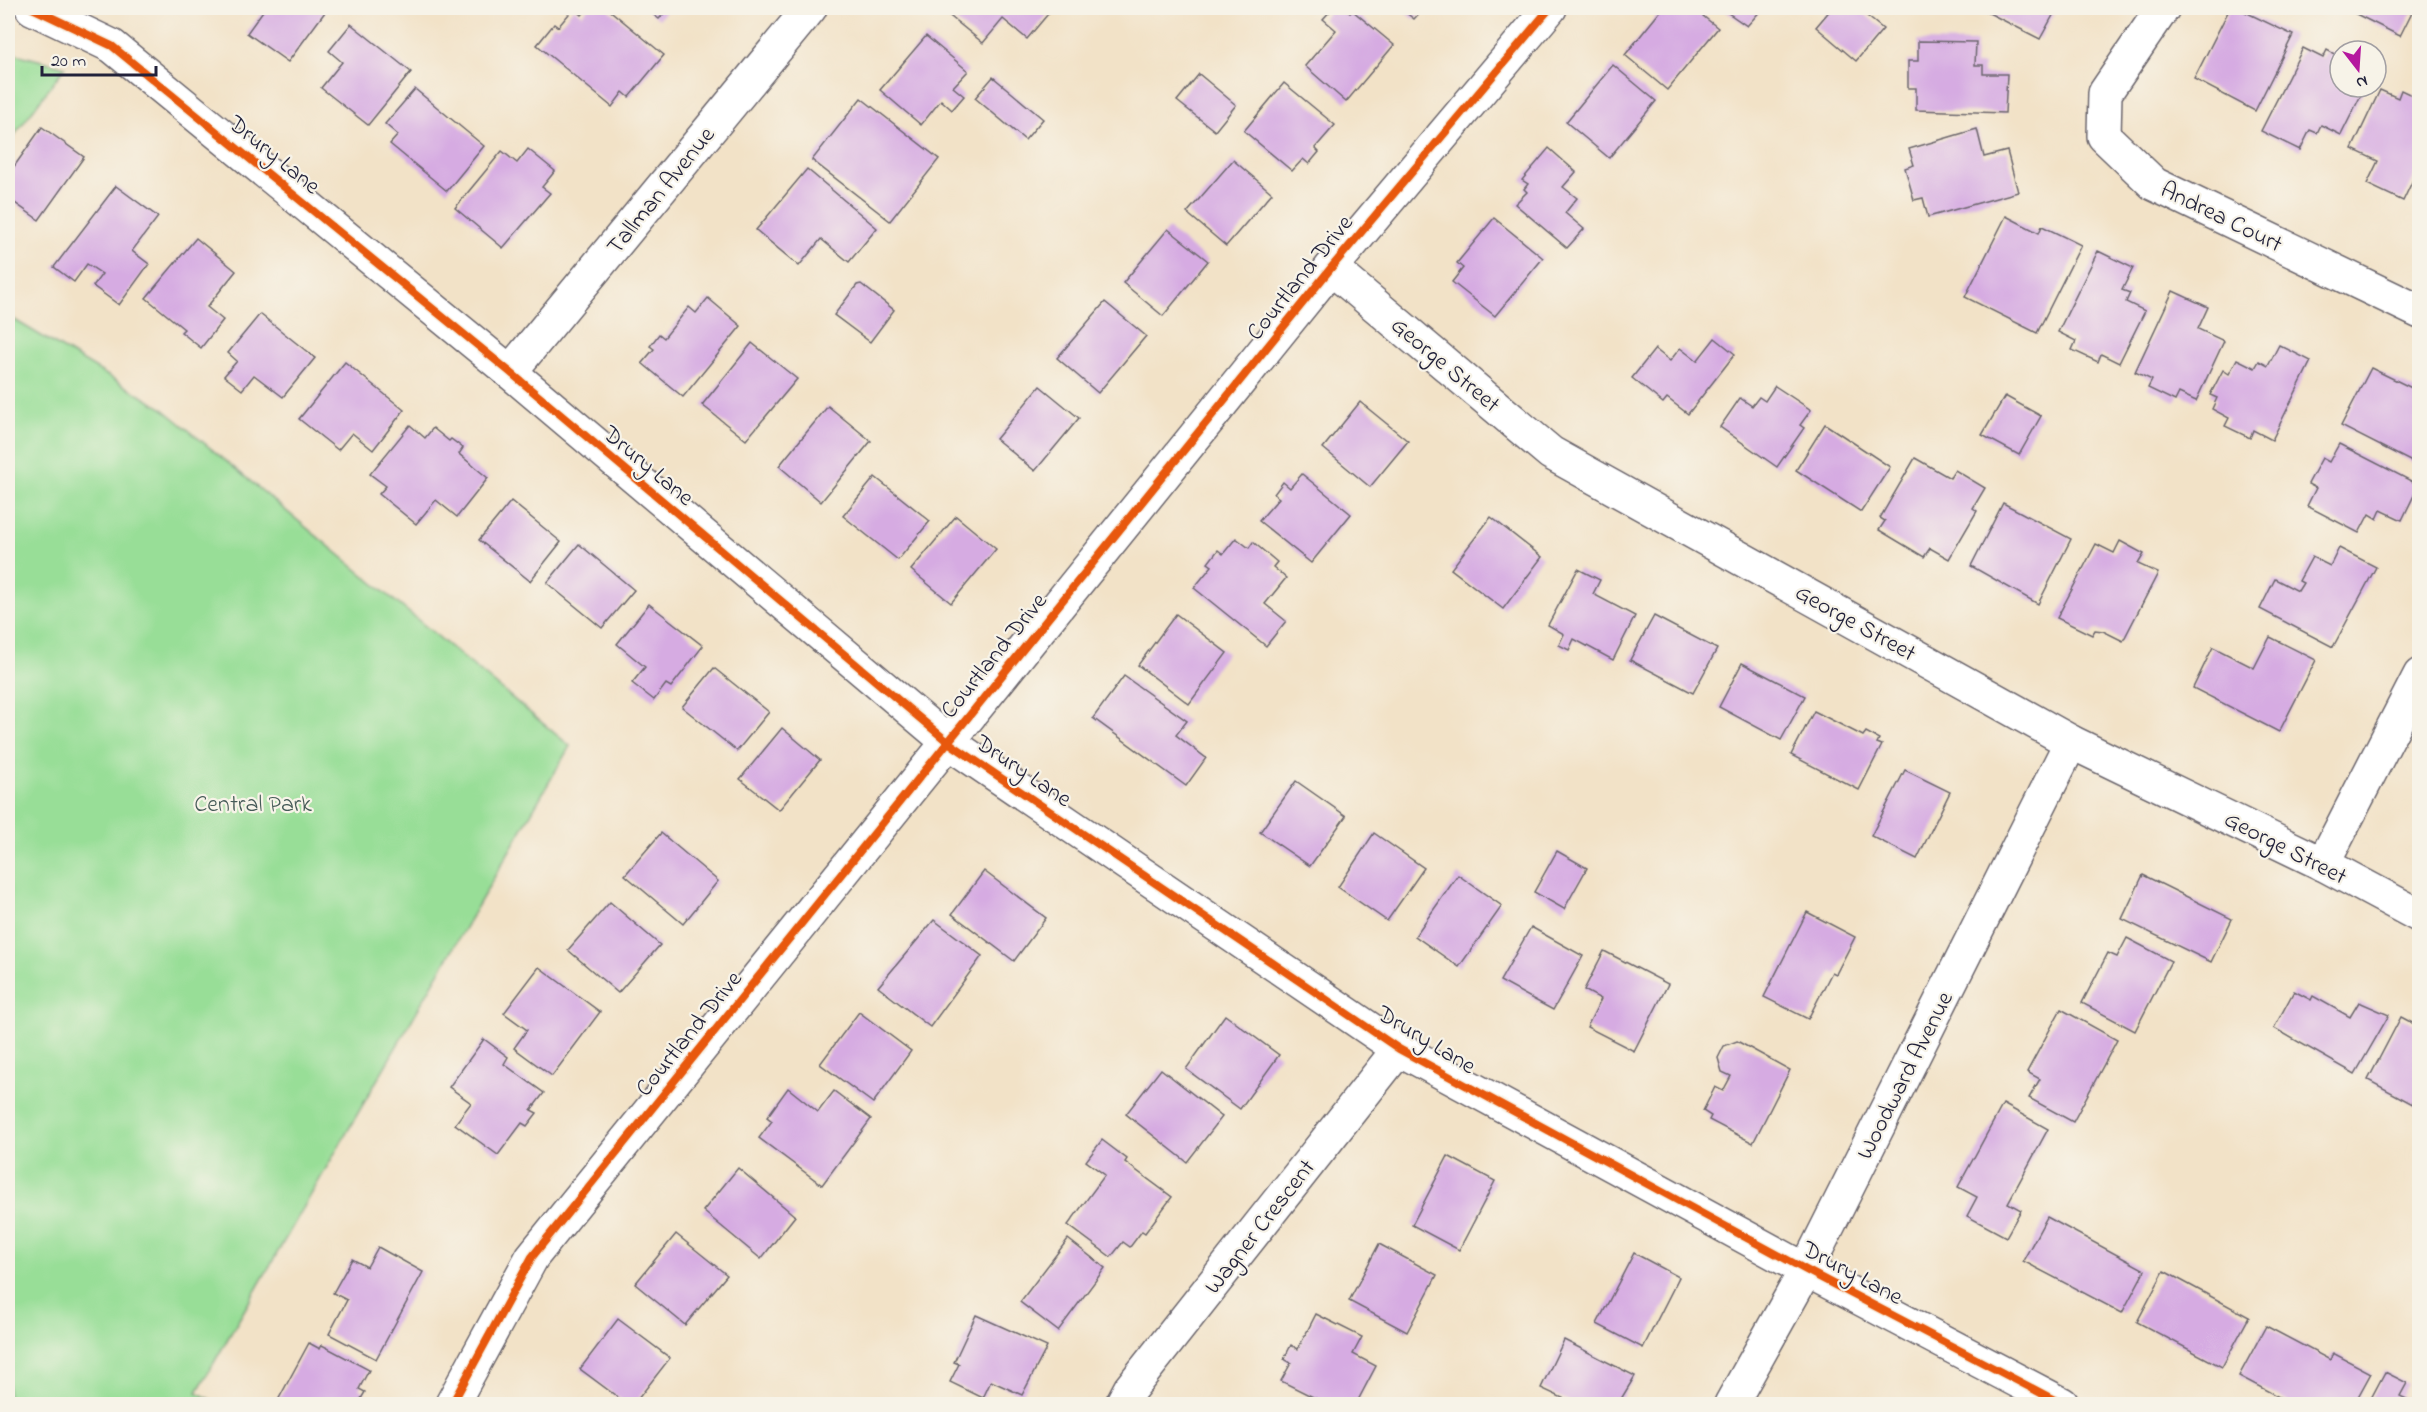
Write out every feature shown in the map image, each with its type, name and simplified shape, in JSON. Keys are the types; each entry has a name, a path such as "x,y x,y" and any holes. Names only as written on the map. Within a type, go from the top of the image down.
{"street":[{"name":"Drury Lane","path":"32,8 112,46 510,372 948,742 1399,1049 1806,1270 2062,1404"},
{"name":"Tallman Avenue","path":"510,372 810,8"},
{"name":"Courtland Drive","path":"452,1404 532,1257 1331,268 1550,8"},
{"name":"Andrea Court","path":"2163,8 2105,93 2104,136 2154,184 2420,312"},
{"name":"George Street","path":"1331,268 1551,453 2071,742 2323,864 2420,916"},
{"path":"2323,864 2420,675"},
{"name":"Woodward Avenue","path":"1731,1404 1806,1270 2071,742"},
{"name":"Wagner Crescent","path":"1122,1404 1130,1389 1399,1049"}],"green space":[{"path":"8,52 65,67 8,144"},
{"name":"Central Park","path":"8,316 162,408 570,746 197,1392 218,1404 8,1404"}],"building":[{"path":"265,8 328,8 288,62 247,33"},
{"path":"574,8 582,15 588,8 607,8 664,55 629,97 623,92 612,107 537,45 554,24 558,27"},
{"path":"645,8 669,8 659,19"},
{"path":"940,8 1053,8 1027,39 1003,19 983,43"},
{"path":"1333,8 1344,8 1350,13 1353,11 1394,45 1346,102 1305,66 1336,30 1323,19"},
{"path":"1400,8 1424,8 1414,19"},
{"path":"1663,8 1693,8 1718,28 1667,90 1625,55"},
{"path":"1721,8 1763,8 1747,26"},
{"path":"1832,8 1857,8 1883,29 1856,61 1816,27"},
{"path":"1979,8 2057,8 2040,39"},
{"path":"2230,8 2237,8 2293,35 2255,111 2194,79"},
{"path":"2344,8 2414,8 2400,36"},
{"path":"351,24 411,72 368,125 321,88 342,62 329,51"},
{"path":"926,36 968,71 953,87 964,96 952,110 941,100 921,125 880,90"},
{"path":"1918,41 1976,42 1975,65 1983,65 1983,74 2007,74 2005,113 1916,110 1916,88 1908,88 1908,61 1918,61"},
{"path":"2303,48 2323,58 2328,51 2328,99 2359,99 2341,135 2321,125 2317,133 2310,130 2300,150 2261,131"},
{"path":"1613,65 1656,101 1609,158 1566,122"},
{"path":"1199,74 1236,105 1215,131 1177,101"},
{"path":"993,77 1043,119 1025,140 975,98"},
{"path":"1284,83 1335,125 1315,148 1319,152 1309,164 1303,159 1292,171 1244,131"},
{"path":"415,89 484,146 447,191 390,144 398,135 385,124"},
{"path":"2401,90 2420,99 2420,165 2403,201 2367,184 2378,161 2352,149 2376,99 2388,99 2388,94 2398,98"},
{"path":"861,98 939,159 890,221 812,160"},
{"path":"42,127 84,157 39,220 8,198 8,175"},
{"path":"1977,129 1984,157 2007,151 2018,192 1928,217 1923,198 1914,200 1905,168 1914,165 1909,149"},
{"path":"1549,148 1576,172 1563,187 1577,198 1565,213 1584,229 1567,248 1515,204 1527,192 1524,189 1528,184 1522,180"},
{"path":"528,149 555,171 542,187 550,193 503,248 455,208 502,151 517,163"},
{"path":"1233,160 1272,193 1226,246 1187,213"},
{"path":"807,169 877,228 849,262 821,239 799,266 756,230"},
{"path":"116,186 158,217 132,251 149,264 119,305 93,286 102,274 87,264 74,282 54,267"},
{"path":"2006,216 2039,233 2042,226 2081,245 2037,333 1965,297"},
{"path":"1494,218 1543,258 1495,316 1452,282 1463,268 1457,263"},
{"path":"1168,229 1208,261 1163,316 1123,283"},
{"path":"196,238 236,271 207,307 223,320 201,348 181,332 184,329 146,298"},
{"path":"2098,251 2133,268 2122,290 2130,293 2126,302 2145,311 2119,363 2101,354 2098,362 2072,350 2076,341 2058,332"},
{"path":"861,284 894,310 870,342 834,315 857,285"},
{"path":"2173,291 2208,307 2198,329 2224,341 2196,401 2179,393 2175,401 2148,388 2152,380 2135,372"},
{"path":"708,298 741,326 683,397 642,363 654,349 650,346 659,334 664,338 689,307 696,313"},
{"path":"1105,302 1146,336 1098,393 1057,358"},
{"path":"260,314 315,358 283,397 254,375 242,390 224,376 237,361 228,353"},
{"path":"1715,338 1735,354 1688,414 1667,398 1663,403 1632,378 1655,349 1670,361 1680,348 1697,361"},
{"path":"752,343 797,379 746,440 702,405"},
{"path":"2279,345 2311,361 2272,440 2253,430 2250,438 2225,426 2229,418 2212,409 2217,398 2210,395 2223,370 2229,374 2237,359 2255,368 2259,361 2268,366"},
{"path":"345,362 404,410 373,450 352,433 338,450 299,419"},
{"path":"2371,368 2420,392 2420,452 2414,463 2341,426"},
{"path":"1040,386 1079,418 1035,471 996,439"},
{"path":"1775,386 1811,410 1800,425 1804,428 1777,467 1720,427 1740,398 1752,406 1759,397 1765,401"},
{"path":"2005,396 2041,416 2019,455 1982,435"},
{"path":"1360,402 1408,441 1370,487 1323,448"},
{"path":"828,406 871,441 821,502 779,466"},
{"path":"1825,424 1890,467 1861,512 1796,470"},
{"path":"410,425 425,438 433,428 449,441 451,439 463,448 459,454 488,478 457,517 436,500 416,524 379,494 386,486 370,474"},
{"path":"2339,444 2419,485 2402,520 2381,510 2377,519 2369,514 2359,533 2307,506 2316,488 2308,484 2322,458 2329,462"},
{"path":"1915,458 1950,478 1955,470 1985,488 1973,508 1977,511 1949,559 1930,548 1924,557 1879,530 1885,521 1880,518"},
{"path":"1302,474 1351,514 1311,563 1259,521 1279,498 1274,494 1283,482 1290,488"},
{"path":"875,477 930,521 898,560 843,516"},
{"path":"511,501 561,542 530,581 479,540"},
{"path":"2003,503 2071,539 2038,604 1971,566"},
{"path":"956,516 996,549 951,603 911,570"},
{"path":"1491,517 1542,557 1503,609 1451,569"},
{"path":"1236,538 1249,548 1253,542 1277,562 1273,567 1286,578 1265,604 1286,621 1266,646 1194,588 1212,566 1208,563 1218,550 1223,554"},
{"path":"2120,541 2144,554 2138,564 2158,573 2123,641 2103,631 2095,630 2092,635 2057,618 2096,544 2114,553"},
{"path":"579,544 634,590 602,628 547,583"},
{"path":"2339,548 2376,567 2333,647 2260,609 2275,579 2298,591 2303,583 2299,581 2312,557 2330,566"},
{"path":"1578,569 1600,580 1593,594 1635,616 1613,660 1574,639 1569,650 1559,645 1564,634 1548,625"},
{"path":"649,604 703,646 671,687 666,684 654,700 632,683 645,667 617,644"},
{"path":"1176,614 1227,653 1189,704 1138,665"},
{"path":"1654,616 1717,649 1693,693 1630,660"},
{"path":"2270,637 2316,660 2279,732 2193,688 2213,647 2254,668"},
{"path":"1742,663 1805,696 1781,740 1719,707"},
{"path":"714,668 769,712 737,751 682,707"},
{"path":"1124,676 1187,721 1176,735 1206,758 1186,786 1093,718"},
{"path":"1814,711 1863,736 1866,732 1879,739 1877,743 1882,745 1859,790 1791,755"},
{"path":"782,728 820,760 779,810 740,779"},
{"path":"1905,770 1950,792 1917,859 1871,836"},
{"path":"1296,781 1346,816 1310,866 1260,832"},
{"path":"661,833 718,881 683,924 625,875"},
{"path":"1374,833 1424,868 1387,921 1338,887"},
{"path":"1557,851 1587,868 1564,909 1534,892"},
{"path":"984,871 1046,918 1014,961 952,914"},
{"path":"1458,875 1502,906 1459,967 1415,936"},
{"path":"2143,875 2232,919 2211,962 2122,919"},
{"path":"610,902 660,945 618,993 568,950"},
{"path":"1807,912 1855,937 1836,974 1832,972 1808,1019 1764,997"},
{"path":"934,920 982,956 930,1027 878,987"},
{"path":"1531,927 1583,956 1553,1010 1500,981"},
{"path":"2127,938 2171,961 2135,1031 2082,1003 2108,953 2117,957"},
{"path":"1604,951 1668,984 1634,1051 1587,1027 1601,999 1584,990"},
{"path":"539,967 600,1012 552,1076 514,1048 527,1030 504,1013"},
{"path":"2294,991 2311,1000 2313,996 2350,1017 2359,1002 2389,1015 2355,1074 2274,1028"},
{"path":"2061,1009 2117,1040 2073,1122 2029,1098 2040,1079 2027,1072"},
{"path":"859,1012 911,1051 873,1103 820,1064"},
{"path":"1225,1015 1279,1055 1240,1109 1186,1069"},
{"path":"2401,1017 2420,1027 2420,1108 2368,1080"},
{"path":"484,1039 508,1057 504,1064 544,1093 531,1110 537,1113 527,1126 522,1123 498,1155 455,1124 471,1103 449,1087"},
{"path":"1737,1041 1790,1070 1753,1143 1709,1120 1711,1116 1703,1111 1715,1087 1723,1091 1731,1076 1722,1072 1718,1058 1724,1046"},
{"path":"1161,1069 1222,1117 1187,1162 1126,1114"},
{"path":"788,1088 818,1112 834,1091 871,1119 822,1185 759,1138 772,1121 767,1117"},
{"path":"2003,1104 2048,1129 2008,1203 2021,1210 2006,1237 1967,1216 1977,1197 1958,1187"},
{"path":"1102,1140 1127,1159 1125,1162 1172,1197 1145,1233 1142,1231 1130,1247 1123,1242 1111,1257 1068,1225 1105,1175 1086,1161"},
{"path":"1448,1156 1495,1181 1459,1250 1412,1225"},
{"path":"738,1168 795,1216 761,1259 703,1211"},
{"path":"2047,1217 2145,1270 2122,1313 2023,1261"},
{"path":"676,1234 727,1275 685,1325 635,1284"},
{"path":"1068,1239 1105,1268 1058,1331 1020,1302"},
{"path":"1379,1244 1437,1275 1407,1332 1349,1301"},
{"path":"378,1247 423,1272 376,1359 329,1334 347,1300 333,1293 352,1259 367,1267"},
{"path":"1634,1253 1679,1277 1643,1348 1597,1324"},
{"path":"2164,1271 2249,1317 2222,1367 2137,1322"},
{"path":"1316,1314 1362,1337 1353,1354 1376,1366 1356,1404 1327,1404 1281,1381 1291,1363 1284,1359 1291,1345 1298,1349"},
{"path":"976,1315 1047,1347 1022,1395 991,1381 983,1398 950,1382 959,1364 954,1362"},
{"path":"618,1319 670,1358 634,1404 627,1404 580,1369"},
{"path":"2266,1326 2330,1360 2333,1353 2371,1373 2354,1404 2292,1404 2239,1376"},
{"path":"1564,1340 1635,1376 1618,1404 1575,1404 1541,1388"},
{"path":"309,1343 320,1349 322,1345 369,1370 359,1389 365,1392 358,1404 276,1404"},
{"path":"2385,1372 2407,1383 2400,1396 2417,1404 2368,1404"}],"cycle path":[{"path":"32,8 112,46 510,372 948,742 1399,1049 1806,1270 2062,1404"},
{"path":"452,1404 532,1257 1331,268 1550,8"}]}
